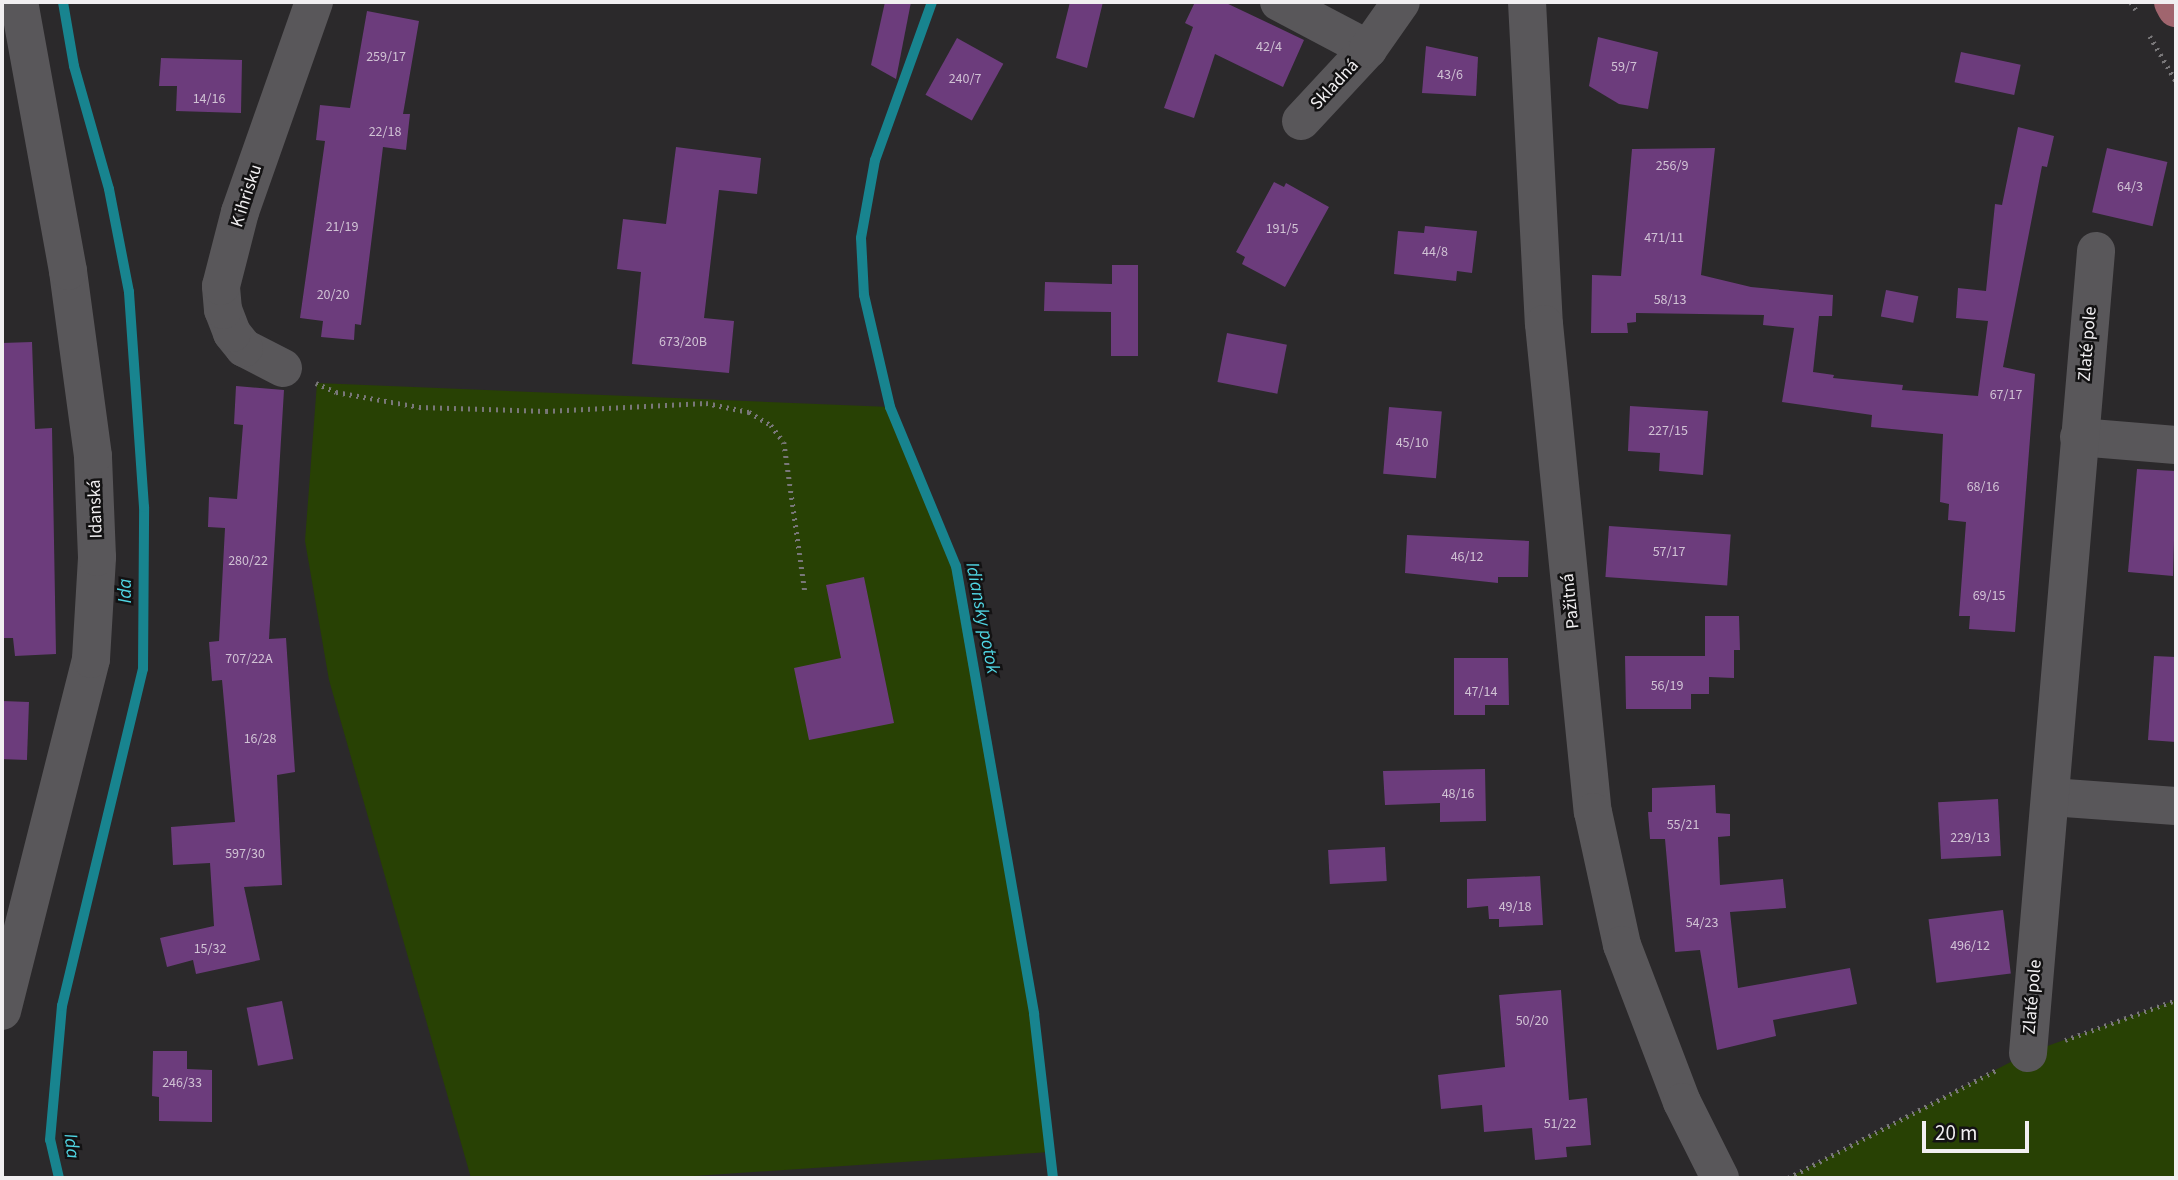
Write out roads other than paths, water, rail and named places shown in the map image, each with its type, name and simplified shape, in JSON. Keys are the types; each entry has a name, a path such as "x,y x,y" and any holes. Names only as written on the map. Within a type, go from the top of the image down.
{"street":[{"name":"Idanská","path":"2,1011 91,659 97,557 93,456 68,271 19,2"},
{"name":"K ihrisku","path":"283,368 244,348 232,333 223,310 221,285 240,212 314,2"},
{"name":"Skladná","path":"1279,2 1368,49"},
{"name":"Skladná","path":"1301,121 1368,49 1401,2"},
{"name":"Pažitná","path":"1527,2 1544,324 1592,812 1622,945 1682,1102 1720,1178"},
{"name":"Zlaté pole","path":"2028,1053 2096,251"},
{"path":"2079,437 2176,444"},
{"path":"2051,797 2176,806"}],"waterway":[{"name":"Ida","path":"59,1178 50,1140 62,1006 143,669 144,507 129,292 109,189 74,66 63,2"},
{"name":"Idiansky potok","path":"932,2 875,160 861,238 864,295 890,407 956,566 1034,1014 1053,1178"}]}
